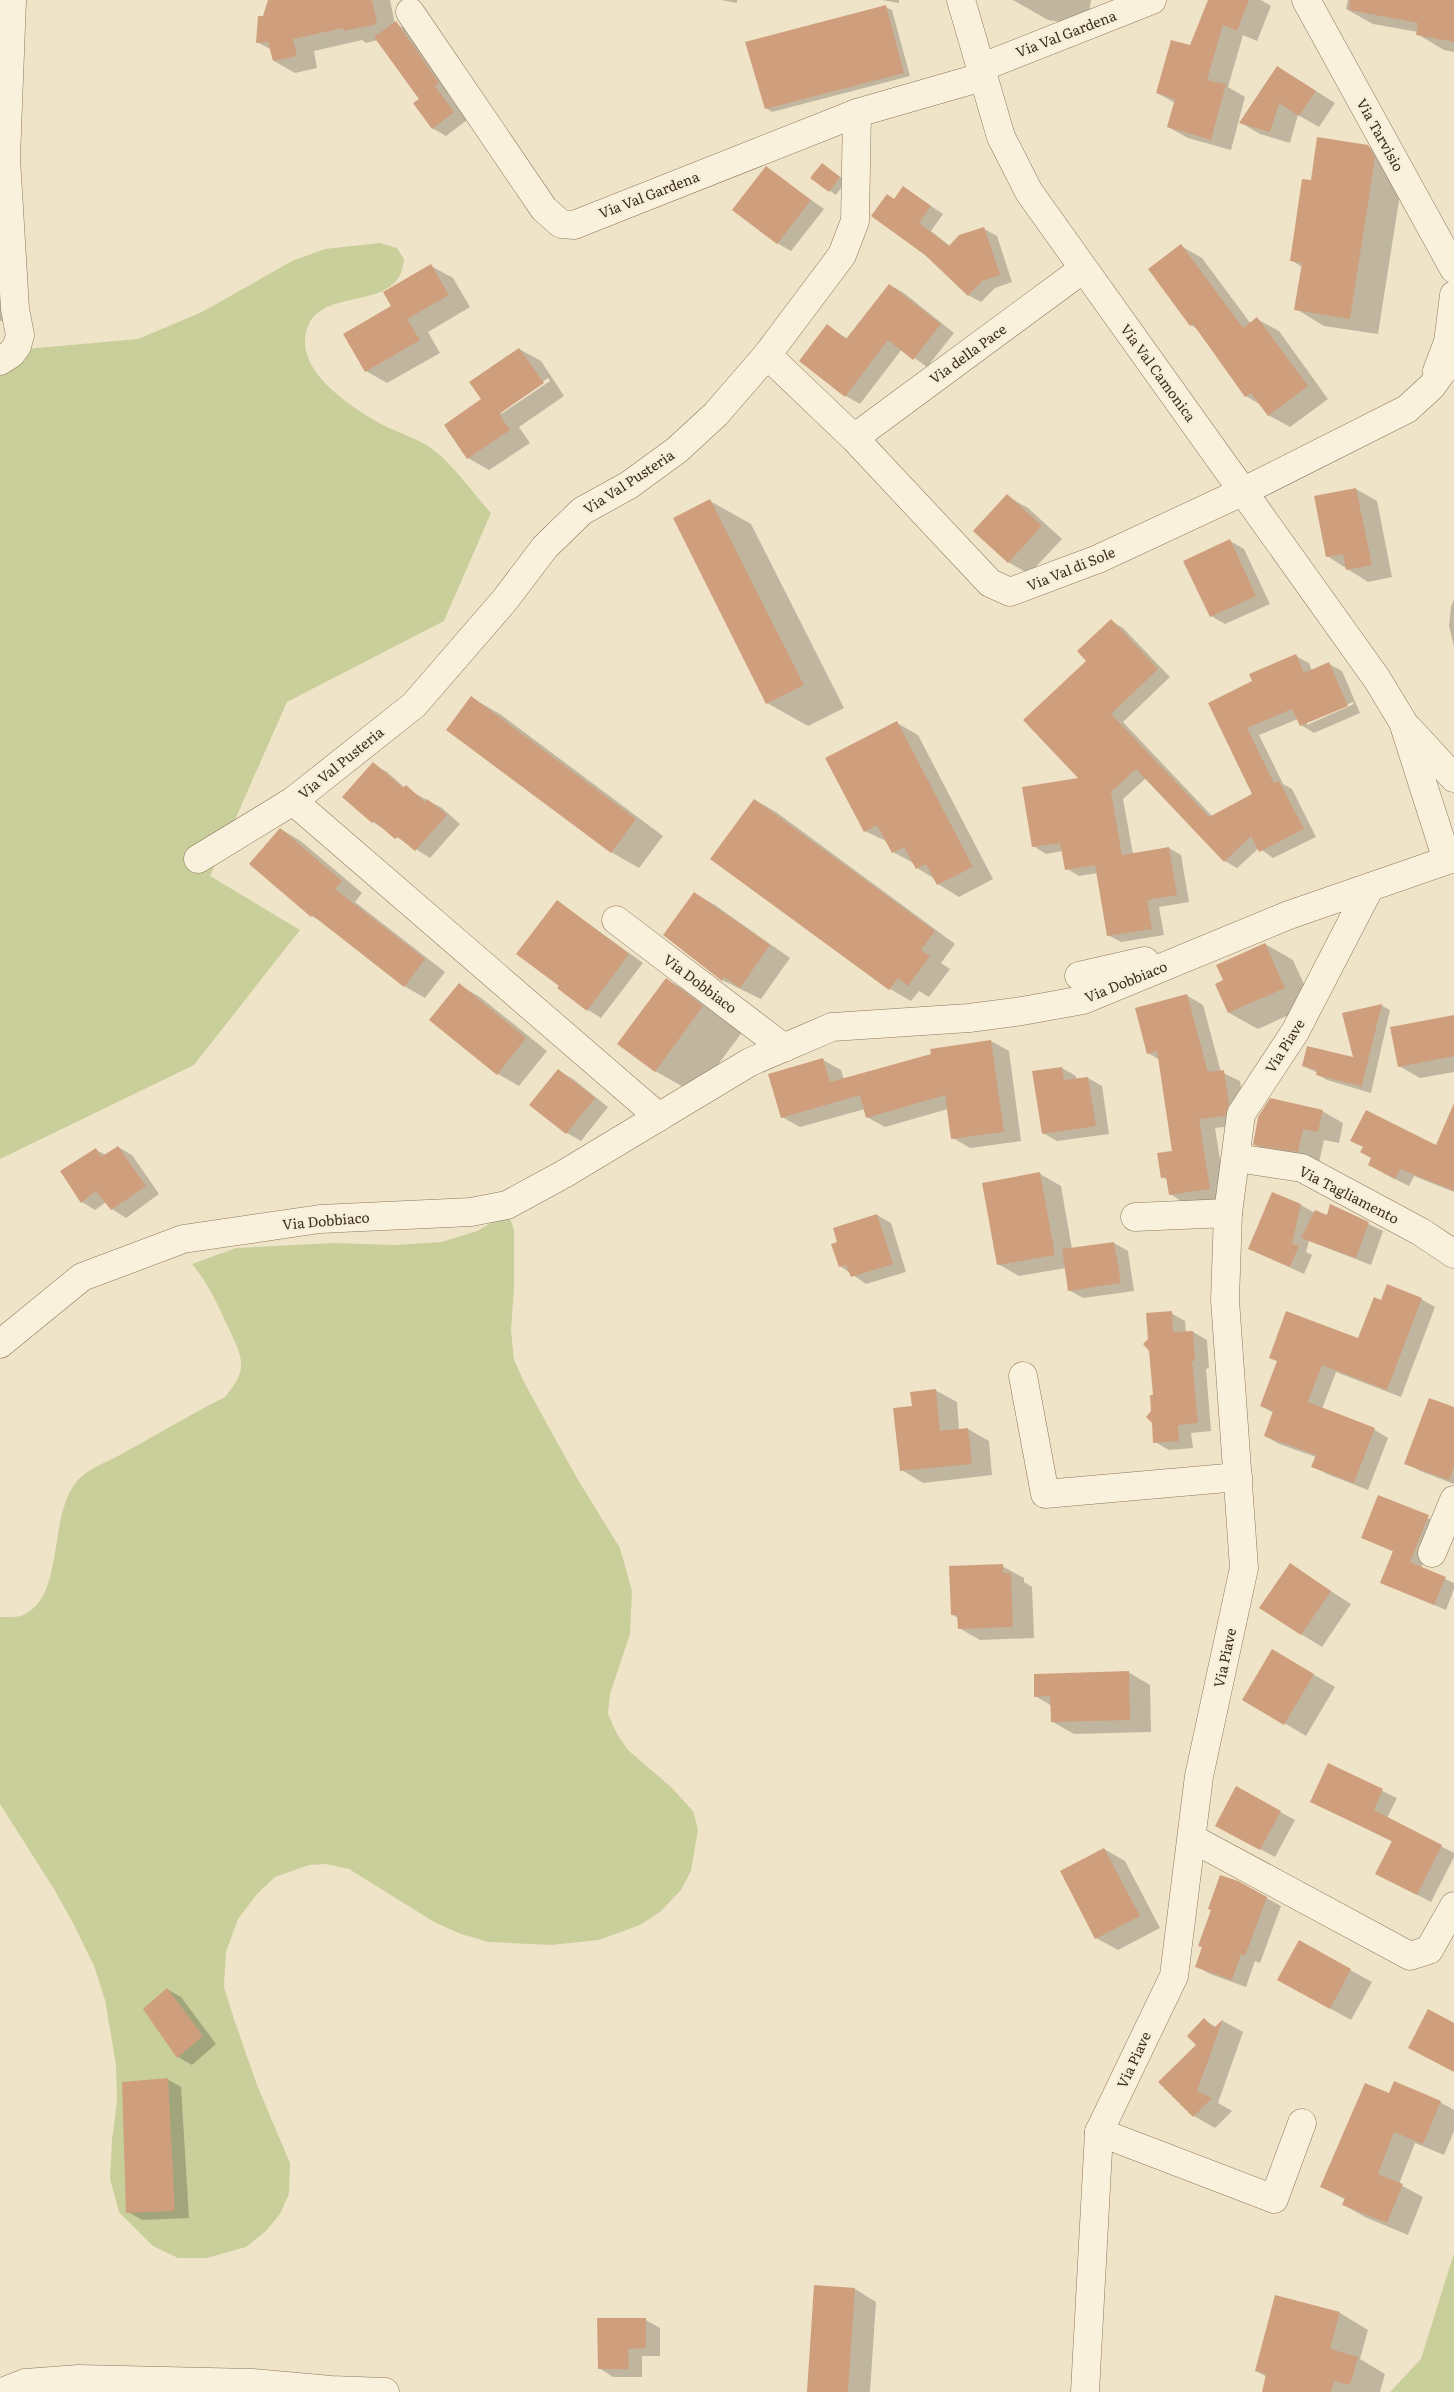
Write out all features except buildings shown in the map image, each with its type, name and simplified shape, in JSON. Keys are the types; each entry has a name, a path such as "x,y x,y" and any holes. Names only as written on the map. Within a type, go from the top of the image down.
{"street":[{"path":"0,361 11,354 17,346 20,335 15,308 6,158 12,0"},
{"name":"Via Val Camonica","path":"962,0 981,72 1001,136 1029,192 1377,679 1403,722 1454,778"},
{"name":"Via Val Gardena","path":"410,12 544,209 560,224 574,225 857,113 981,72 1152,0"},
{"name":"Via Tarvisio","path":"1306,0 1454,269"},
{"name":"Via Val Pusteria","path":"198,859 294,801 414,705 504,601 545,547 582,511 629,485 677,450 716,414 767,355 842,255 855,221 857,113"},
{"name":"Via della Pace","path":"854,438 1083,269"},
{"name":"Via Val di Sole","path":"1432,386 1448,342 1454,295"},
{"name":"Via Val di Sole","path":"767,355 854,438 990,583 1010,592 1098,559 1244,491 1407,409 1432,386 1454,355"},
{"name":"Via Val Camonica","path":"1403,722 1451,859"},
{"path":"294,801 659,1117"},
{"name":"Via Dobbiaco","path":"0,1344 82,1277 184,1240 320,1219 471,1212 507,1205 750,1062 832,1027 969,1018 1083,1000 1289,915 1451,859"},
{"name":"Via Piave","path":"1085,2392 1099,2132 1174,1976 1193,1839 1199,1776 1244,1568 1225,1300 1228,1213 1241,1114 1295,1032 1370,887"},
{"name":"Via Dobbiaco","path":"616,920 784,1048"},
{"path":"1079,976 1121,965 1196,953"},
{"name":"Via Tagliamento","path":"1236,1158 1302,1168 1421,1232 1454,1254"},
{"path":"1135,1217 1228,1213"},
{"path":"1023,1376 1045,1494 1238,1477"},
{"path":"1432,1553 1454,1500"},
{"path":"1193,1839 1410,1956 1429,1950 1454,1906"},
{"path":"1099,2132 1274,2199 1302,2122"},
{"path":"2,2392 25,2383 79,2380 252,2383 331,2390 385,2392"}],"green space":[{"path":"380,243 397,248 404,259 400,276 390,287 377,293 331,305 318,313 309,324 305,340 307,355 314,370 338,395 381,424 429,447 442,457 491,513 444,621 287,702 210,876 300,930 194,1065 0,1159 0,354 15,350 138,339 202,312 292,261 325,249"},
{"path":"508,1213 514,1230 514,1288 511,1330 514,1360 525,1384 578,1480 620,1548 632,1591 630,1634 610,1694 608,1714 617,1734 628,1750 672,1788 693,1811 698,1830 691,1871 681,1890 660,1912 640,1925 599,1940 551,1945 489,1942 461,1934 434,1922 349,1869 326,1864 309,1865 275,1877 258,1893 238,1919 226,1952 224,1987 257,2085 290,2163 289,2194 280,2214 266,2231 246,2247 207,2258 178,2258 153,2246 119,2212 110,2179 117,2101 116,2065 105,2000 94,1966 74,1925 54,1889 0,1804 0,1617 23,1615 37,1605 46,1589 52,1571 64,1508 71,1490 82,1476 225,1397 236,1381 241,1368 239,1351 213,1296 192,1264 236,1248 334,1243 395,1245 442,1242 477,1231"},
{"path":"1454,2253 1454,2392 1390,2392 1421,2359"}]}
